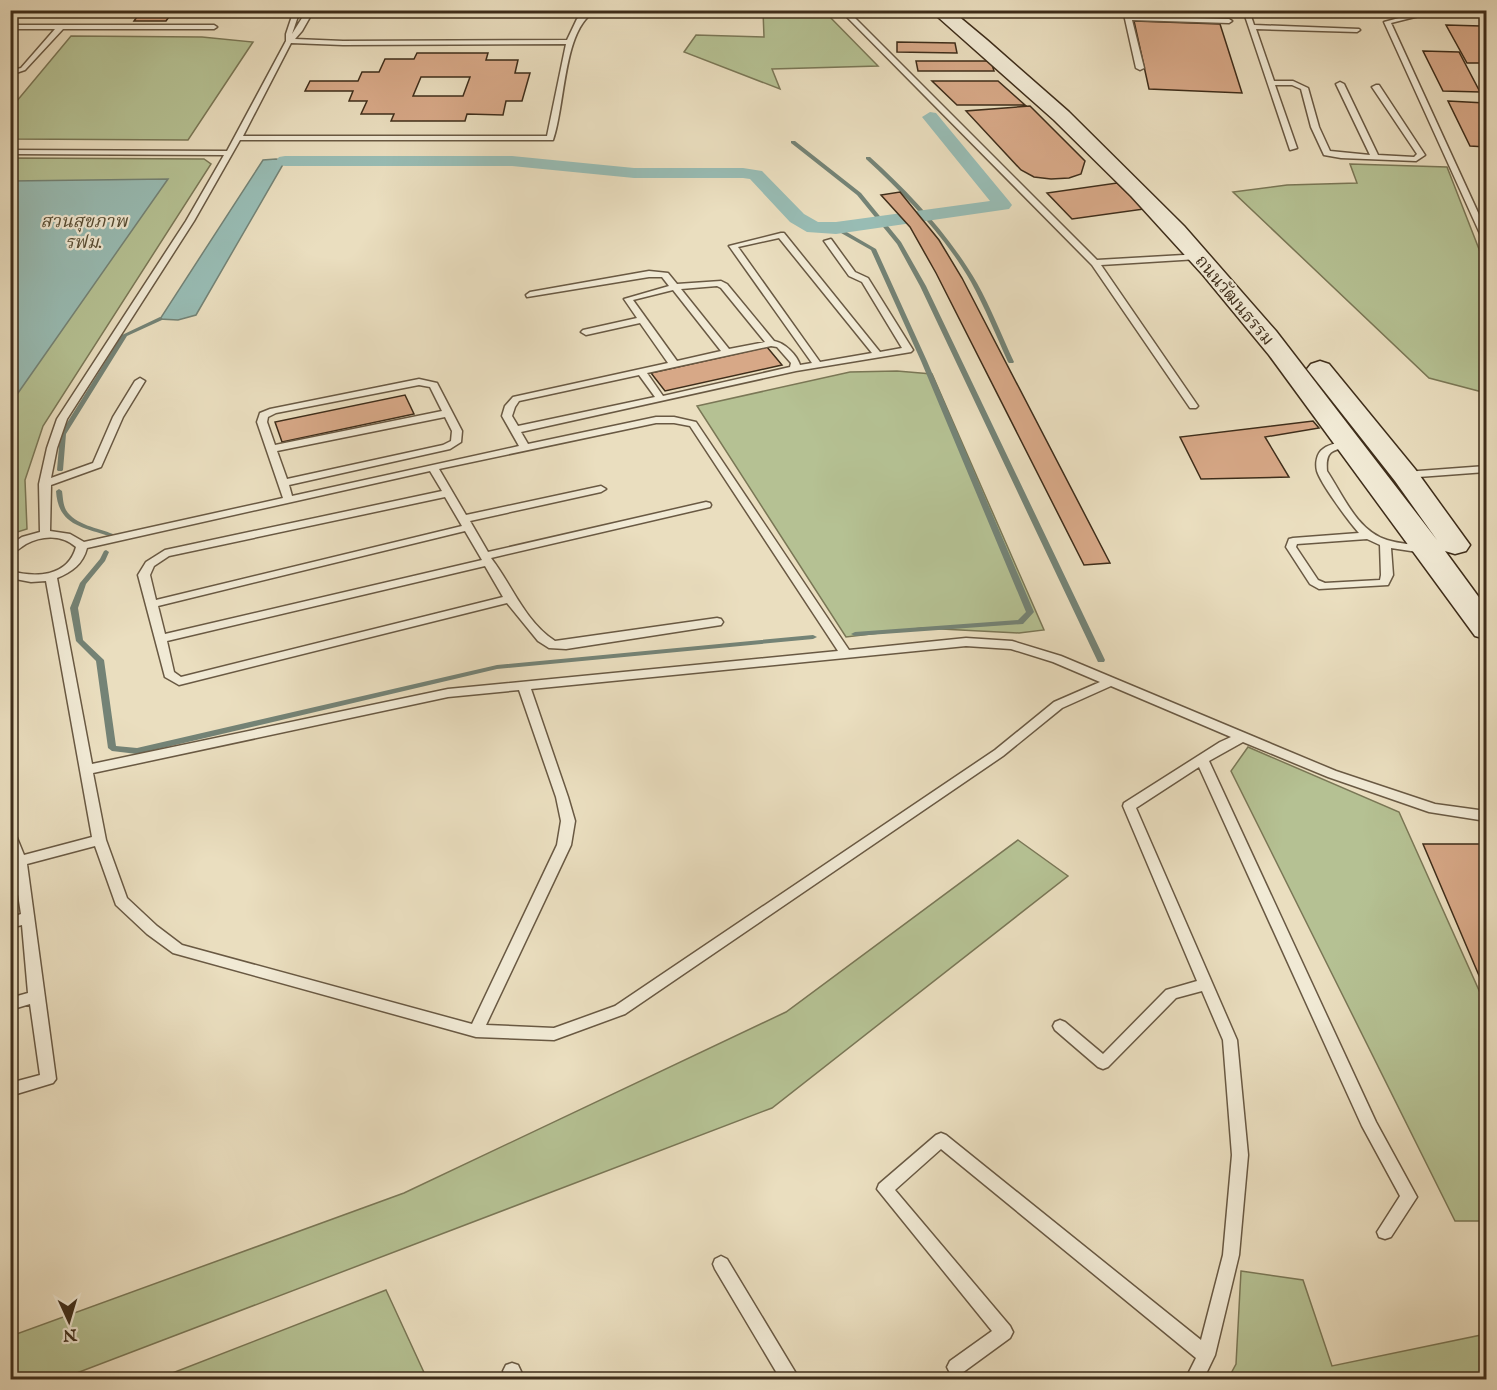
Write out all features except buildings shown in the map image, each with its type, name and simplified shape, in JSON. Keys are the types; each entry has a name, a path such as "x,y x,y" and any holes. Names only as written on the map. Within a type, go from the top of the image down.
{"street":[{"name":"ถนนวัฒนธรรม","path":"939,10 996,56 1082,136 1198,256 1363,442 1405,475 1486,629"},
{"name":"ถนนวัฒนธรรม","path":"961,10 1088,120 1224,255 1445,550 1486,590"},
{"path":"1198,256 1224,255"}],"lane":[{"path":"289,41 297,10"},
{"path":"45,534 44,484 52,445 62,419 138,304 238,138 289,41 299,31 311,10"},
{"path":"238,138 550,138 570,42 580,19 586,12 602,14 609,10"},
{"path":"843,10 1095,263 1193,405"},
{"path":"1246,10 1293,148"},
{"path":"1440,10 1438,13 1388,22 1486,238"},
{"path":"1140,68 1127,14 1229,21"},
{"path":"10,27 214,27"},
{"path":"1251,27 1357,30"},
{"path":"11,74 23,69 60,28"},
{"path":"289,41 570,42"},
{"path":"1271,83 1293,83 1304,88 1315,127 1327,153 1341,156 1416,159 1421,155 1410,135 1376,87"},
{"path":"1340,84 1375,157"},
{"path":"10,152 229,153"},
{"path":"818,365 733,246 781,235 878,355"},
{"path":"514,430 794,369 908,350 865,280 852,274 828,241"},
{"path":"1095,263 1198,256"},
{"path":"530,295 648,274 665,275 726,352"},
{"path":"674,364 628,299 676,287 718,283 724,286 771,343"},
{"path":"586,332 641,320"},
{"path":"525,447 507,416 510,406 516,399 771,343 780,345 796,363 794,369"},
{"path":"641,371 660,398"},
{"path":"44,484 97,465 118,417 141,381"},
{"path":"284,483 446,447 456,442 457,431 434,385 419,382 273,411 263,416 262,422 289,501"},
{"path":"272,449 448,413"},
{"path":"82,546 525,447 656,420 674,420 693,424 846,654"},
{"path":"1363,442 1328,448 1320,462 1322,471 1359,526 1368,536 1385,543 1445,550"},
{"path":"434,469 510,599 542,638 553,645 566,645 717,622"},
{"path":"1405,475 1486,469"},
{"path":"152,604 601,489"},
{"path":"448,493 165,554 150,564 144,575 169,675 179,681 510,599"},
{"path":"160,639 706,505"},
{"path":"10,551 28,539 45,534 69,536 75,538 82,546 81,556 76,563 51,576 30,579 10,574"},
{"path":"1368,536 1293,541 1291,546 1314,582 1323,587 1384,583 1387,575 1385,543"},
{"path":"51,576 99,840 121,901 152,930 178,949 476,1031 554,1034 620,1010 999,753 1058,705 1110,682"},
{"path":"86,770 448,693 966,642 1012,645 1057,659 1332,774 1434,809 1486,816"},
{"path":"476,1031 564,846 568,821 524,686"},
{"path":"1194,1380 1206,1355 1232,1255 1240,1155 1230,1040 1129,806 1242,736"},
{"path":"1202,759 1370,1126 1409,1197 1385,1232"},
{"path":"10,836 16,843 15,863 27,918 48,1078 10,1090"},
{"path":"15,863 99,840"},
{"path":"10,923 27,918"},
{"path":"1060,1026 1103,1063 1172,994 1206,984"},
{"path":"10,1004 36,996"},
{"path":"956,1367 1004,1332 885,1189 941,1140 1206,1355"},
{"path":"721,1264 791,1380"}],"green space":[{"path":"763,11 824,11 878,66 772,69 780,89 684,52 696,35 764,37"},
{"path":"71,36 202,37 253,42 188,140 11,139 11,108"},
{"name":"สวนสุขภาพ รฟม.","path":"11,158 204,159 211,164 43,426 25,480 27,529 11,534"},
{"path":"1350,164 1447,167 1486,267 1486,393 1429,378 1233,192 1287,185 1357,183"},
{"path":"897,371 932,374 1044,630 1019,633 922,628 846,637 697,406 850,372"},
{"path":"1248,747 1399,812 1486,1006 1486,1221 1455,1221 1231,771"},
{"path":"1018,840 1068,876 772,1108 61,1379 11,1379 11,1336 404,1193 786,1012"},
{"path":"1241,1271 1303,1280 1332,1366 1486,1334 1486,1379 1228,1379 1236,1364"},
{"path":"386,1290 427,1379 157,1379"}],"water":[{"path":"263,160 285,161 196,315 178,320 160,319"},
{"path":"168,179 11,403 11,181"}],"waterway":[{"path":"285,161 512,161 634,173 743,173 756,175 797,218 814,228 836,228 1003,205 930,117"},
{"path":"793,142 859,194 899,243 923,286 1101,660"},
{"path":"868,158 912,201 963,265 989,312 1011,362"},
{"path":"836,228 873,249 924,361 1030,612 1020,622 855,634"},
{"path":"60,470 63,434 125,335 160,319"},
{"path":"59,491 60,502 68,517 83,526 111,535"},
{"path":"106,552 103,560 83,583 74,608 80,641 100,660 112,748 137,751 497,667 813,637"}]}
